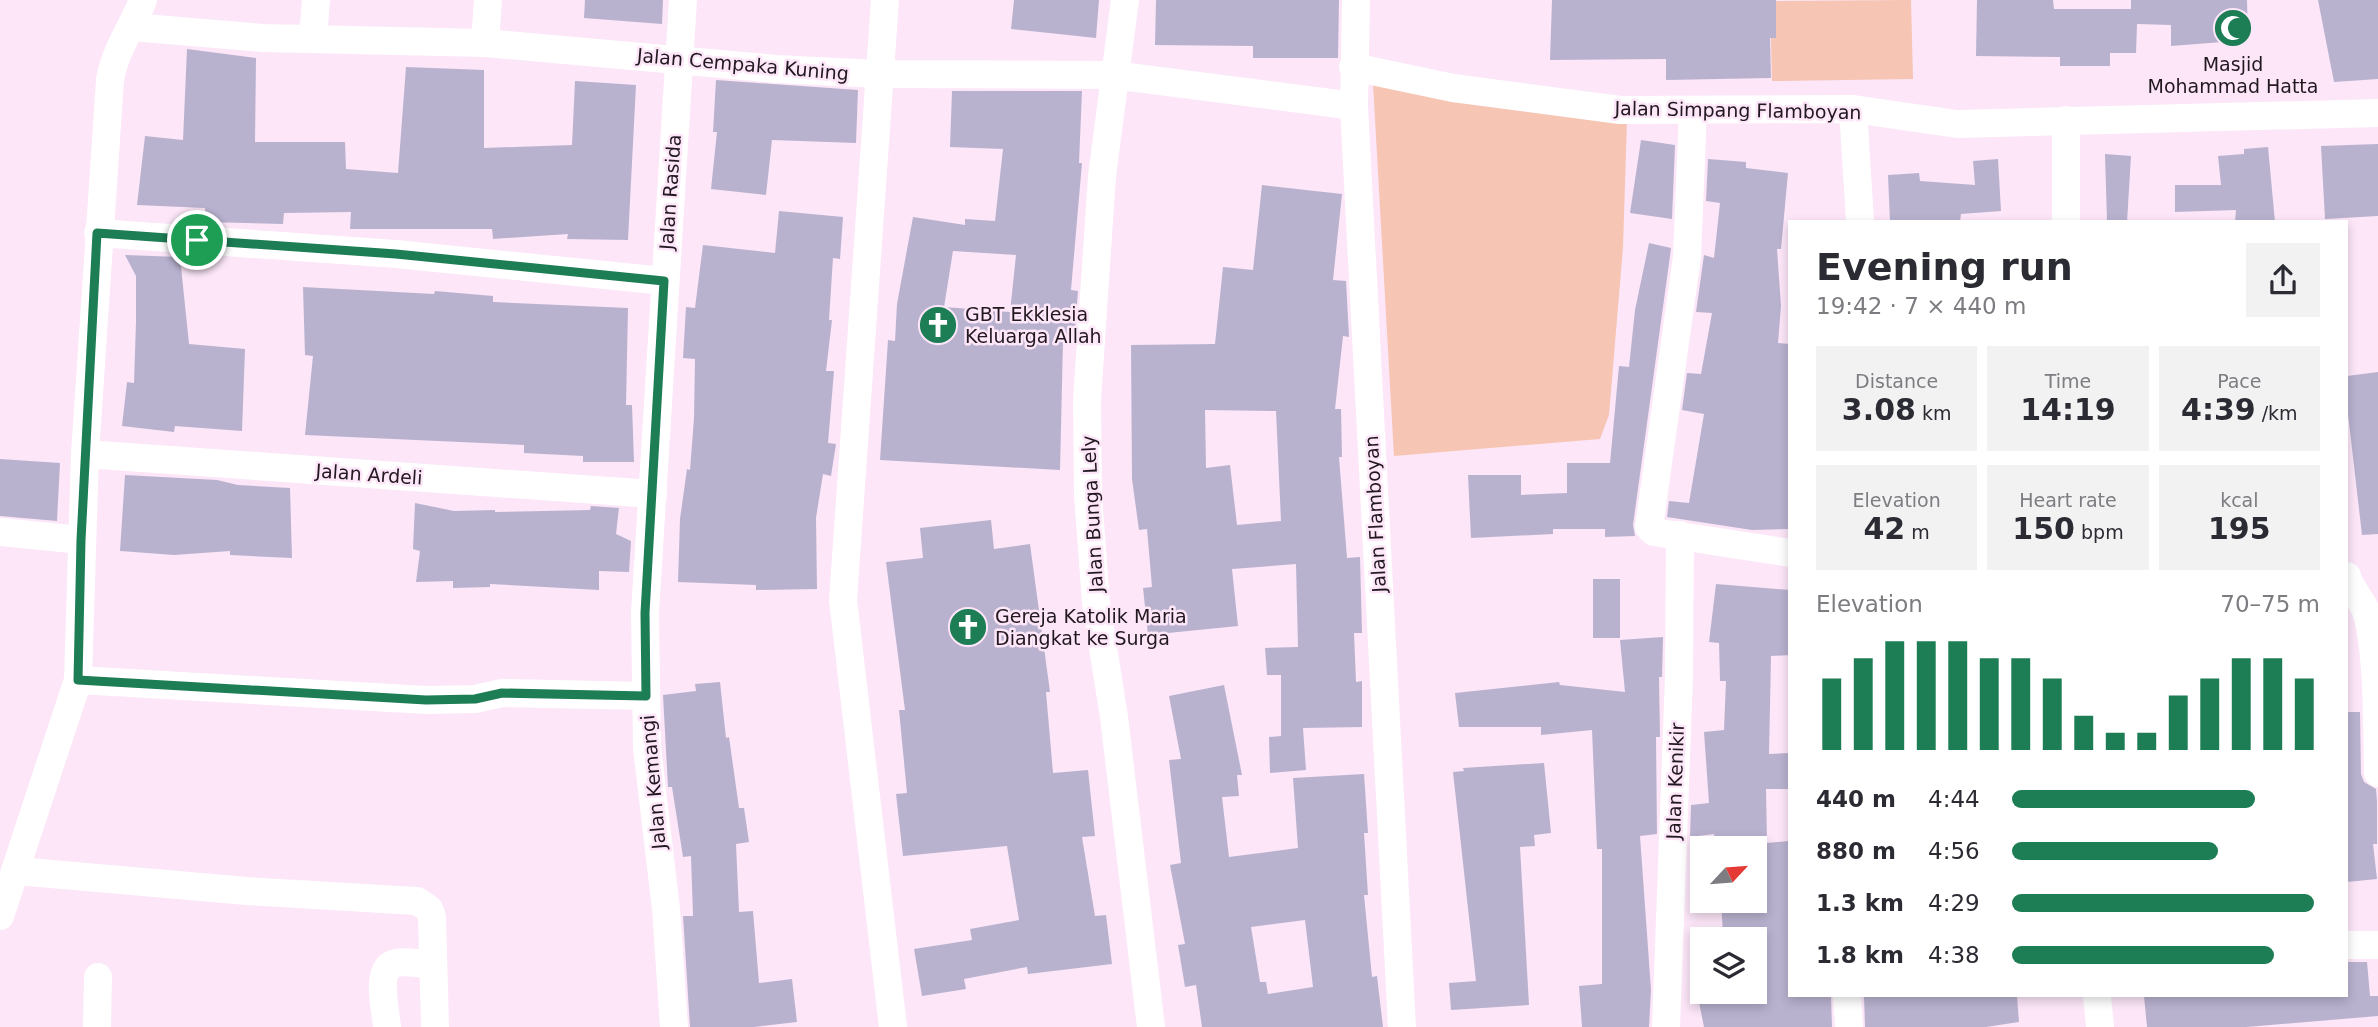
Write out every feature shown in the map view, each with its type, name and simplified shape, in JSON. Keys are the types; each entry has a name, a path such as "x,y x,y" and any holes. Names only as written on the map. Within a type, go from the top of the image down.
{"street":[{"path":"0,916 78,680 85,454 97,233 110,80 122,40 132,27 143,0"},
{"path":"313,37 316,0"},
{"path":"485,43 488,0"},
{"name":"Jalan Rasida","path":"653,494 683,0"},
{"path":"885,0 842,600 893,1027"},
{"name":"Jalan Bunga Lely","path":"1125,0 1124,30 1113,75 1102,176 1087,400 1088,495 1096,603 1114,717 1151,1027"},
{"name":"Jalan Flamboyan","path":"1356,0 1354,106 1402,1027"},
{"name":"Jalan Cempaka Kuning","path":"132,27 227,37 485,43 679,58 776,69 879,74 1113,75 1354,106"},
{"name":"Jalan Simpang Flamboyan","path":"1353,67 1407,80 1620,110 1853,110 1957,124 2378,113"},
{"path":"1853,110 1860,220"},
{"path":"1693,111 1688,257 1649,527 1654,532 1788,553"},
{"path":"2066,120 2066,220"},
{"path":"97,233 396,254 664,281"},
{"name":"Jalan Ardeli","path":"85,454 653,494"},
{"name":"Jalan Kemangi","path":"653,494 645,613 647,748 666,909 674,1027"},
{"path":"0,532 81,540"},
{"name":"Jalan Kenikir","path":"1666,1027 1679,676 1680,535"},
{"path":"2348,580 2350,589 2367,612 2370,629 2376,690 2378,773"},
{"path":"78,680 426,700 489,697 502,693 646,696"},
{"path":"17,871 247,891 417,901 429,909 432,917 435,1027"},
{"path":"2348,945 2378,945"},
{"path":"387,1027 384,978 386,970 395,964 432,965"},
{"path":"97,1027 98,977"},
{"path":"1847,997 1849,1027"},
{"path":"2098,997 2100,1027"}],"shaded area":[{"path":"1911,0 1913,79 1772,81 1770,1"},
{"path":"1373,83 1627,120 1623,247 1609,415 1600,439 1394,456"}],"building":[{"path":"585,0 663,0 662,24 584,18"},
{"path":"1014,0 1099,0 1096,38 1011,29"},
{"path":"1156,0 1339,0 1338,58 1253,58 1253,46 1155,45"},
{"path":"1552,0 1776,0 1776,38 1770,38 1771,78 1666,80 1666,59 1550,60"},
{"path":"1977,0 2053,0 2054,9 2131,9 2131,0 2247,0 2248,40 2171,46 2171,25 2137,24 2136,53 2110,53 2110,66 2060,66 2060,57 1976,56"},
{"path":"2318,0 2378,0 2378,79 2334,82"},
{"path":"187,49 256,58 255,142 345,142 346,169 398,173 406,67 484,70 484,148 572,145 575,81 636,85 628,240 567,239 568,234 493,239 492,229 350,229 351,212 284,213 283,224 206,222 205,208 137,205 145,136 183,140"},
{"path":"716,80 858,90 856,143 772,140 766,195 711,189 717,132 713,132"},
{"path":"952,91 1082,91 1079,163 1082,163 1071,290 1078,291 1074,342 1063,341 1060,470 880,460 888,340 895,341 897,304 913,217 965,225 965,219 995,221 1003,149 950,147","holes":["953,251 1016,255 1010,312 944,307"]},
{"path":"1641,140 1675,145 1672,219 1630,213"},
{"path":"2378,144 2378,216 2325,219 2321,146"},
{"path":"2268,147 2275,220 2235,220 2236,210 2175,212 2175,185 2221,185 2218,156 2244,154 2244,149"},
{"path":"2105,154 2131,156 2127,220 2107,220"},
{"path":"1708,159 1746,162 1746,168 1788,173 1781,249 1777,249 1781,306 1778,343 1788,344 1788,529 1752,530 1667,517 1669,501 1689,503 1704,414 1682,410 1687,373 1701,374 1712,313 1696,312 1704,255 1714,258 1720,203 1706,201"},
{"path":"1998,159 2001,211 1961,214 1960,220 1890,220 1888,175 1919,173 1920,181 1975,185 1973,161"},
{"path":"1262,185 1342,194 1333,280 1346,281 1349,337 1343,336 1335,409 1341,409 1342,457 1339,457 1347,558 1360,557 1362,633 1354,633 1356,682 1362,681 1362,727 1303,728 1306,770 1270,773 1269,737 1281,736 1281,675 1267,675 1265,648 1298,647 1296,564 1232,569 1238,626 1148,635 1143,588 1152,587 1147,529 1139,530 1132,479 1131,345 1215,344 1223,267 1253,270","holes":["1205,410 1276,411 1281,521 1237,525 1230,465 1206,468"]},
{"path":"779,211 843,217 840,259 833,258 829,320 832,320 826,371 834,371 828,443 836,444 831,476 823,474 816,518 817,589 756,590 756,585 678,582 680,519 687,469 690,470 694,418 695,359 683,358 686,307 695,308 703,245 775,253"},
{"path":"1649,243 1671,248 1633,525 1635,536 1605,537 1605,529 1553,529 1553,534 1471,538 1468,475 1521,475 1521,495 1567,493 1567,463 1610,463 1619,366 1629,367 1635,310"},
{"path":"125,255 180,257 189,344 245,349 242,431 175,426 174,432 122,426 127,382 134,383 136,322 136,276"},
{"path":"303,287 434,294 435,291 493,296 493,302 628,308 626,405 632,405 634,462 583,462 583,456 524,453 524,445 305,435 313,356 305,355"},
{"path":"2378,372 2378,534 2362,535 2348,414 2348,376"},
{"path":"0,459 60,463 57,521 0,516"},
{"path":"125,475 217,480 238,485 290,488 292,558 230,555 230,551 174,555 120,551"},
{"path":"415,503 454,511 590,510 591,506 619,508 616,534 631,541 629,572 599,571 599,590 490,584 490,587 453,588 453,581 416,582 420,551 413,549"},
{"path":"991,520 994,549 1030,544 1050,692 1046,692 1053,773 1088,770 1095,836 1082,837 1095,916 1106,915 1112,964 1028,974 1027,967 964,979 966,989 922,996 914,949 972,940 970,929 1019,920 1007,846 903,856 896,794 907,793 899,710 905,710 886,562 923,558 920,528"},
{"path":"1593,579 1620,579 1620,638 1593,638"},
{"path":"1716,584 1788,590 1788,655 1771,656 1769,754 1788,753 1788,789 1766,789 1767,836 1690,836 1691,805 1709,803 1704,732 1724,730 1726,681 1720,681 1719,643 1709,642"},
{"path":"1663,637 1662,677 1659,677 1660,737 1656,737 1657,834 1640,836 1651,990 1649,1027 1582,1027 1579,986 1602,984 1602,849 1597,849 1592,730 1541,735 1541,727 1459,727 1455,693 1559,682 1560,685 1625,692 1620,640"},
{"path":"720,682 726,738 729,737 739,808 744,808 749,842 736,844 739,912 753,911 759,983 792,979 797,1022 754,1027 690,1027 683,916 693,916 691,856 683,857 672,787 668,787 663,695 696,691 695,684"},
{"path":"1224,685 1242,775 1237,775 1239,796 1222,797 1229,857 1298,848 1293,778 1364,774 1368,895 1364,895 1372,977 1377,976 1383,1027 1202,1027 1196,985 1185,987 1178,945 1185,944 1170,865 1181,863 1169,760 1181,759 1169,696","holes":["1305,920 1313,987 1268,994 1266,982 1260,982 1251,927"]},
{"path":"2348,712 2360,712 2361,774 2364,782 2376,789 2377,844 2373,844 2377,879 2348,882"},
{"path":"1544,763 1551,833 1534,835 1535,846 1520,847 1529,1005 1451,1010 1449,983 1476,981 1453,772 1464,771 1463,768"},
{"path":"1788,841 1788,997 1831,997 1832,1027 1704,1027 1699,1004 1767,1004 1767,927 1723,927 1722,914 1768,914 1768,843"},
{"path":"2348,962 2367,962 2370,996 2378,996 2378,1016 2246,1027 2147,1027 2144,997 2348,997"},
{"path":"1864,997 2017,997 2019,1022 1986,1027 1865,1027"}],"place":[{"name":"Masjid Mohammad Hatta","path":"2233,28"},
{"name":"GBT Ekklesia Keluarga Allah","path":"938,325"},
{"name":"Gereja Katolik Maria Diangkat ke Surga","path":"968,627"}],"route":[{"path":"97,233 197,240 396,254 664,281 645,613 646,696 502,693 475,699 426,700 78,680 81,540 97,233"}]}
